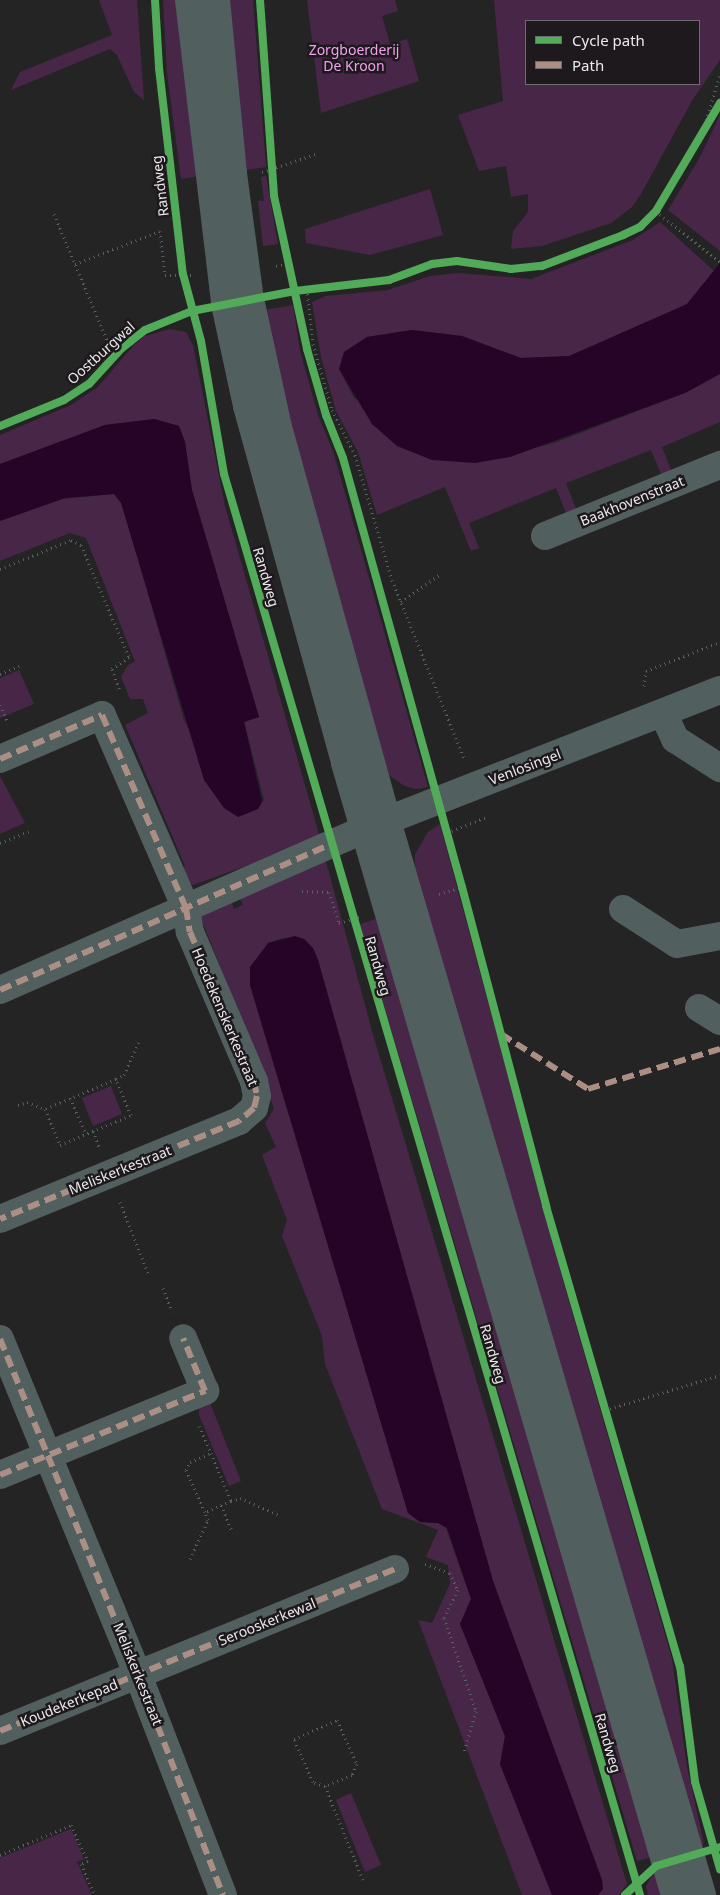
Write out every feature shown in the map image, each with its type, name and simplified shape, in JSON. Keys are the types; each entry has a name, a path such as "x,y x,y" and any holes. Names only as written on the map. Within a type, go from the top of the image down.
{"street":[{"name":"Randweg","path":"189,0 234,274"},
{"name":"Randweg","path":"216,0 234,274 247,406 399,905 675,1895"},
{"name":"Baakhovenstraat","path":"545,536 720,465"},
{"name":"Venlosingel","path":"376,825 720,690"},
{"path":"664,713 675,739 720,768"},
{"path":"0,759 102,715"},
{"name":"Hoedekenskerkestraat","path":"102,715 186,908 190,932 254,1081 257,1096 254,1108 239,1120"},
{"path":"0,990 376,825"},
{"name":"Randweg","path":"399,905 702,1895"},
{"path":"623,910 676,944 720,936"},
{"name":"Meliskerkestraat","path":"0,1219 239,1120"},
{"path":"0,1475 205,1391 183,1338"},
{"name":"Meliskerkestraat","path":"0,1339 138,1674 224,1895"},
{"name":"Serooskerkewal","path":"138,1674 395,1569"},
{"name":"Koudekerkepad","path":"0,1732 138,1674"}],"path":[{"path":"705,125 720,74"},
{"path":"700,133 720,103"},
{"path":"254,174 316,154"},
{"path":"271,159 272,178"},
{"path":"655,211 720,262"},
{"path":"54,214 114,357"},
{"path":"75,264 160,232 165,275 184,278 234,274 288,263"},
{"path":"286,253 290,272"},
{"path":"182,265 184,278"},
{"path":"295,291 320,288"},
{"path":"307,289 313,344 332,410 355,454 402,602 465,759 471,788 484,818"},
{"path":"300,309 307,349 332,432"},
{"path":"0,569 70,540 81,544 129,657 112,669 120,692 102,715"},
{"path":"402,602 440,575"},
{"path":"636,690 645,686 646,671 720,642"},
{"path":"0,674 19,666"},
{"path":"465,759 474,755"},
{"path":"438,801 450,842"},
{"path":"0,843 29,831"},
{"path":"460,878 465,897"},
{"path":"300,891 329,892 339,924 462,887"},
{"path":"18,1105 27,1102 45,1109 124,1075 139,1042"},
{"path":"45,1109 60,1145 131,1115 116,1079"},
{"path":"70,1098 86,1134"},
{"path":"605,1410 720,1375"},
{"path":"602,1401 608,1420"},
{"path":"190,1559 208,1520 186,1470 190,1462 211,1453 231,1501"},
{"path":"205,1512 240,1498 279,1515"},
{"path":"221,1505 233,1533"},
{"path":"395,1569 415,1560 450,1574 458,1590 444,1618 476,1711 464,1752"},
{"path":"325,1786 352,1775 357,1764 337,1720 294,1739 313,1782 325,1786 363,1880"},
{"path":"0,1854 71,1826 88,1861 81,1864 95,1895"}],"green space":[{"path":"99,0 137,0 144,100 134,92 117,55 110,49 11,90 20,72 112,35"},
{"path":"163,0 179,0 199,176 181,179 167,73"},
{"path":"224,0 253,0 266,167 241,171"},
{"name":"Zorgboerderij De Kroon","path":"307,0 395,0 398,11 382,16 390,44 407,39 419,81 321,113"},
{"path":"494,0 720,0 720,60 693,99 641,194 632,207 611,223 542,246 511,249 513,231 528,212 528,194 511,197 506,166 479,171 458,115 503,101"},
{"path":"720,115 720,251 668,210 699,159"},
{"path":"266,176 278,244 263,246 258,201 264,201 261,177"},
{"path":"430,189 443,235 370,255 306,243 305,229"},
{"path":"660,222 714,271 687,304 669,314 569,356 521,358 462,336 412,330 367,337 339,369 354,398 475,463 554,443 685,393 720,374 720,422 662,447 672,472 662,476 651,450 566,483 576,509 566,513 556,488 469,523 479,548 471,551 445,487 377,515 358,452 336,411 321,357 312,302 326,296 388,290 430,276 458,273 531,279 633,240"},
{"path":"293,305 300,351 318,415 333,451 428,787 415,789 403,785 390,776 383,764 260,311"},
{"path":"170,329 186,332 193,345 225,506 319,834 318,840 193,885 186,883 178,870 185,866 125,725 148,713 143,699 130,699 121,677 128,665 135,662 86,538 70,533 0,561 0,521 62,499 114,494 122,503 184,720 238,817 258,809 264,800 244,721 259,717 192,490 185,442 179,426 154,419 105,425 0,464 0,435 71,405 98,387 134,345 145,336"},
{"path":"19,670 34,704 0,718 0,678"},
{"path":"0,776 25,823 0,834"},
{"path":"440,824 564,1284 672,1659 687,1767 704,1844 697,1846 414,875 415,854 428,832"},
{"path":"325,858 374,1038 627,1884 619,1895 598,1895 603,1889 602,1880 493,1581 318,960 313,948 304,939 283,938 268,943 250,985 408,1513 420,1522 438,1523 446,1528 471,1599 460,1624 505,1736 500,1764 552,1895 522,1895 418,1620 432,1623 450,1584 448,1565 426,1557 438,1530 382,1509 325,1364 322,1336 282,1236 287,1220 262,1155 276,1147 265,1123 274,1109 260,1064 199,914 231,899 234,909 243,905 239,896"},
{"path":"382,917 656,1856 637,1861 360,924"},
{"path":"111,1086 122,1114 93,1126 82,1098"},
{"path":"208,1398 241,1481 229,1486 199,1415 199,1399"},
{"path":"351,1793 381,1865 365,1872 336,1800"},
{"path":"71,1829 84,1859 77,1862 92,1895 0,1895 0,1858"},
{"path":"658,1873 664,1895 648,1895 646,1887 652,1875"}],"shaded area":[{"path":"720,263 720,374 685,393 510,457 475,463 432,460 397,446 372,424 339,369 344,352 367,337 412,330 462,336 521,358 569,356 687,304"},
{"path":"154,419 179,426 185,442 192,490 259,717 244,722 262,801 258,809 238,817 224,808 204,780 121,503 114,494 65,498 0,521 0,464 105,425"},
{"path":"295,936 304,939 313,948 318,960 493,1581 602,1880 603,1889 598,1895 552,1895 500,1764 505,1736 460,1624 471,1599 447,1528 438,1523 420,1522 408,1513 250,985 250,967 268,943"}],"marked path":[{"path":"0,759 102,715 186,908 190,932 254,1081 257,1096 254,1108 239,1121 0,1219"},
{"path":"0,990 331,844"},
{"path":"501,1034 588,1089 720,1049"},
{"path":"0,1475 205,1391 183,1338"},
{"path":"0,1339 138,1675 223,1895"},
{"path":"0,1731 395,1569"}],"cycle path":[{"path":"155,0 159,68 183,274 201,341 224,474 640,1895"},
{"path":"260,0 274,196 307,349 326,415 343,458 462,887 546,1206 680,1666 695,1782 720,1869"},
{"name":"Oostburgwal","path":"0,426 64,400 89,384 122,348 145,330 192,311 295,291 389,280 432,264 457,261 511,269 542,266 623,235 640,227 656,211 720,103"},
{"path":"625,1895 656,1866 720,1847"}]}
